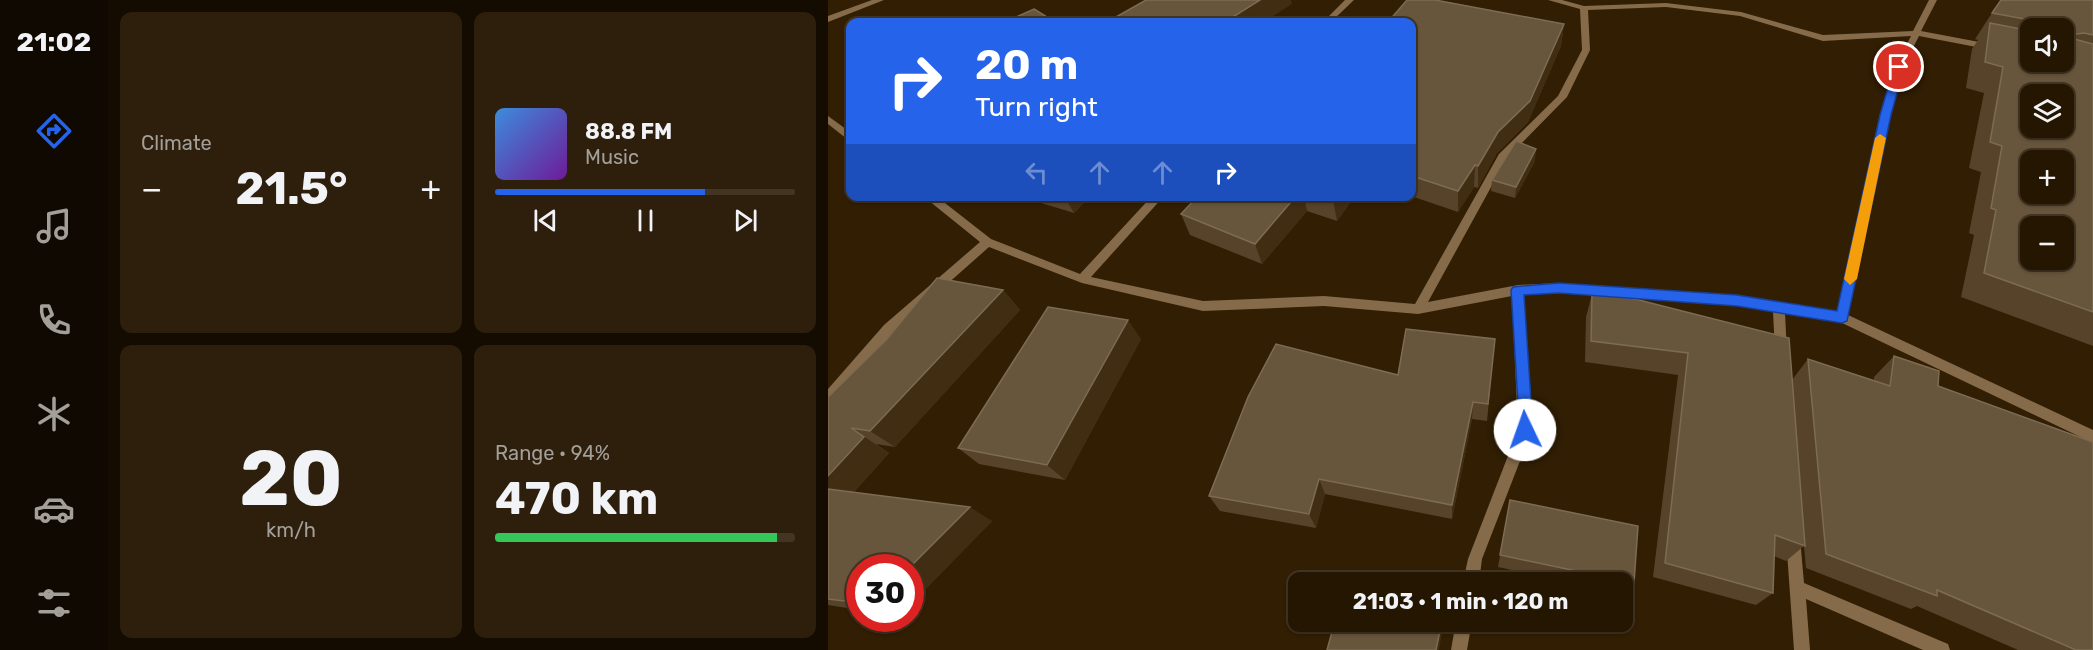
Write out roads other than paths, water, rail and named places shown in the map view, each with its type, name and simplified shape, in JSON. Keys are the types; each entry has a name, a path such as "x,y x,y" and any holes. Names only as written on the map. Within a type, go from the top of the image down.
{"street":[{"path":"828,19 880,0"},
{"path":"1331,18 1350,0"},
{"path":"1552,0 1584,8 1700,0"},
{"path":"1842,317 1885,115 1899,67 1933,0"},
{"path":"1665,4 1741,14 1823,38 1917,33 2000,49"},
{"path":"1418,309 1503,156 1562,97 1586,50 1584,8"},
{"path":"829,122 846,134"},
{"path":"934,201 987,242 1082,279 1203,306 1324,301 1418,309 1518,290 1571,289 1737,301 1842,317 2093,437 2093,452"},
{"path":"1082,279 1154,201"},
{"path":"828,398 888,330 987,242"},
{"path":"1473,572 1475,559 1525,430 1518,290"},
{"path":"1779,307 1782,366"},
{"path":"1792,518 1802,650"},
{"path":"1797,588 1942,650"},
{"path":"1459,650 1462,632"}]}
